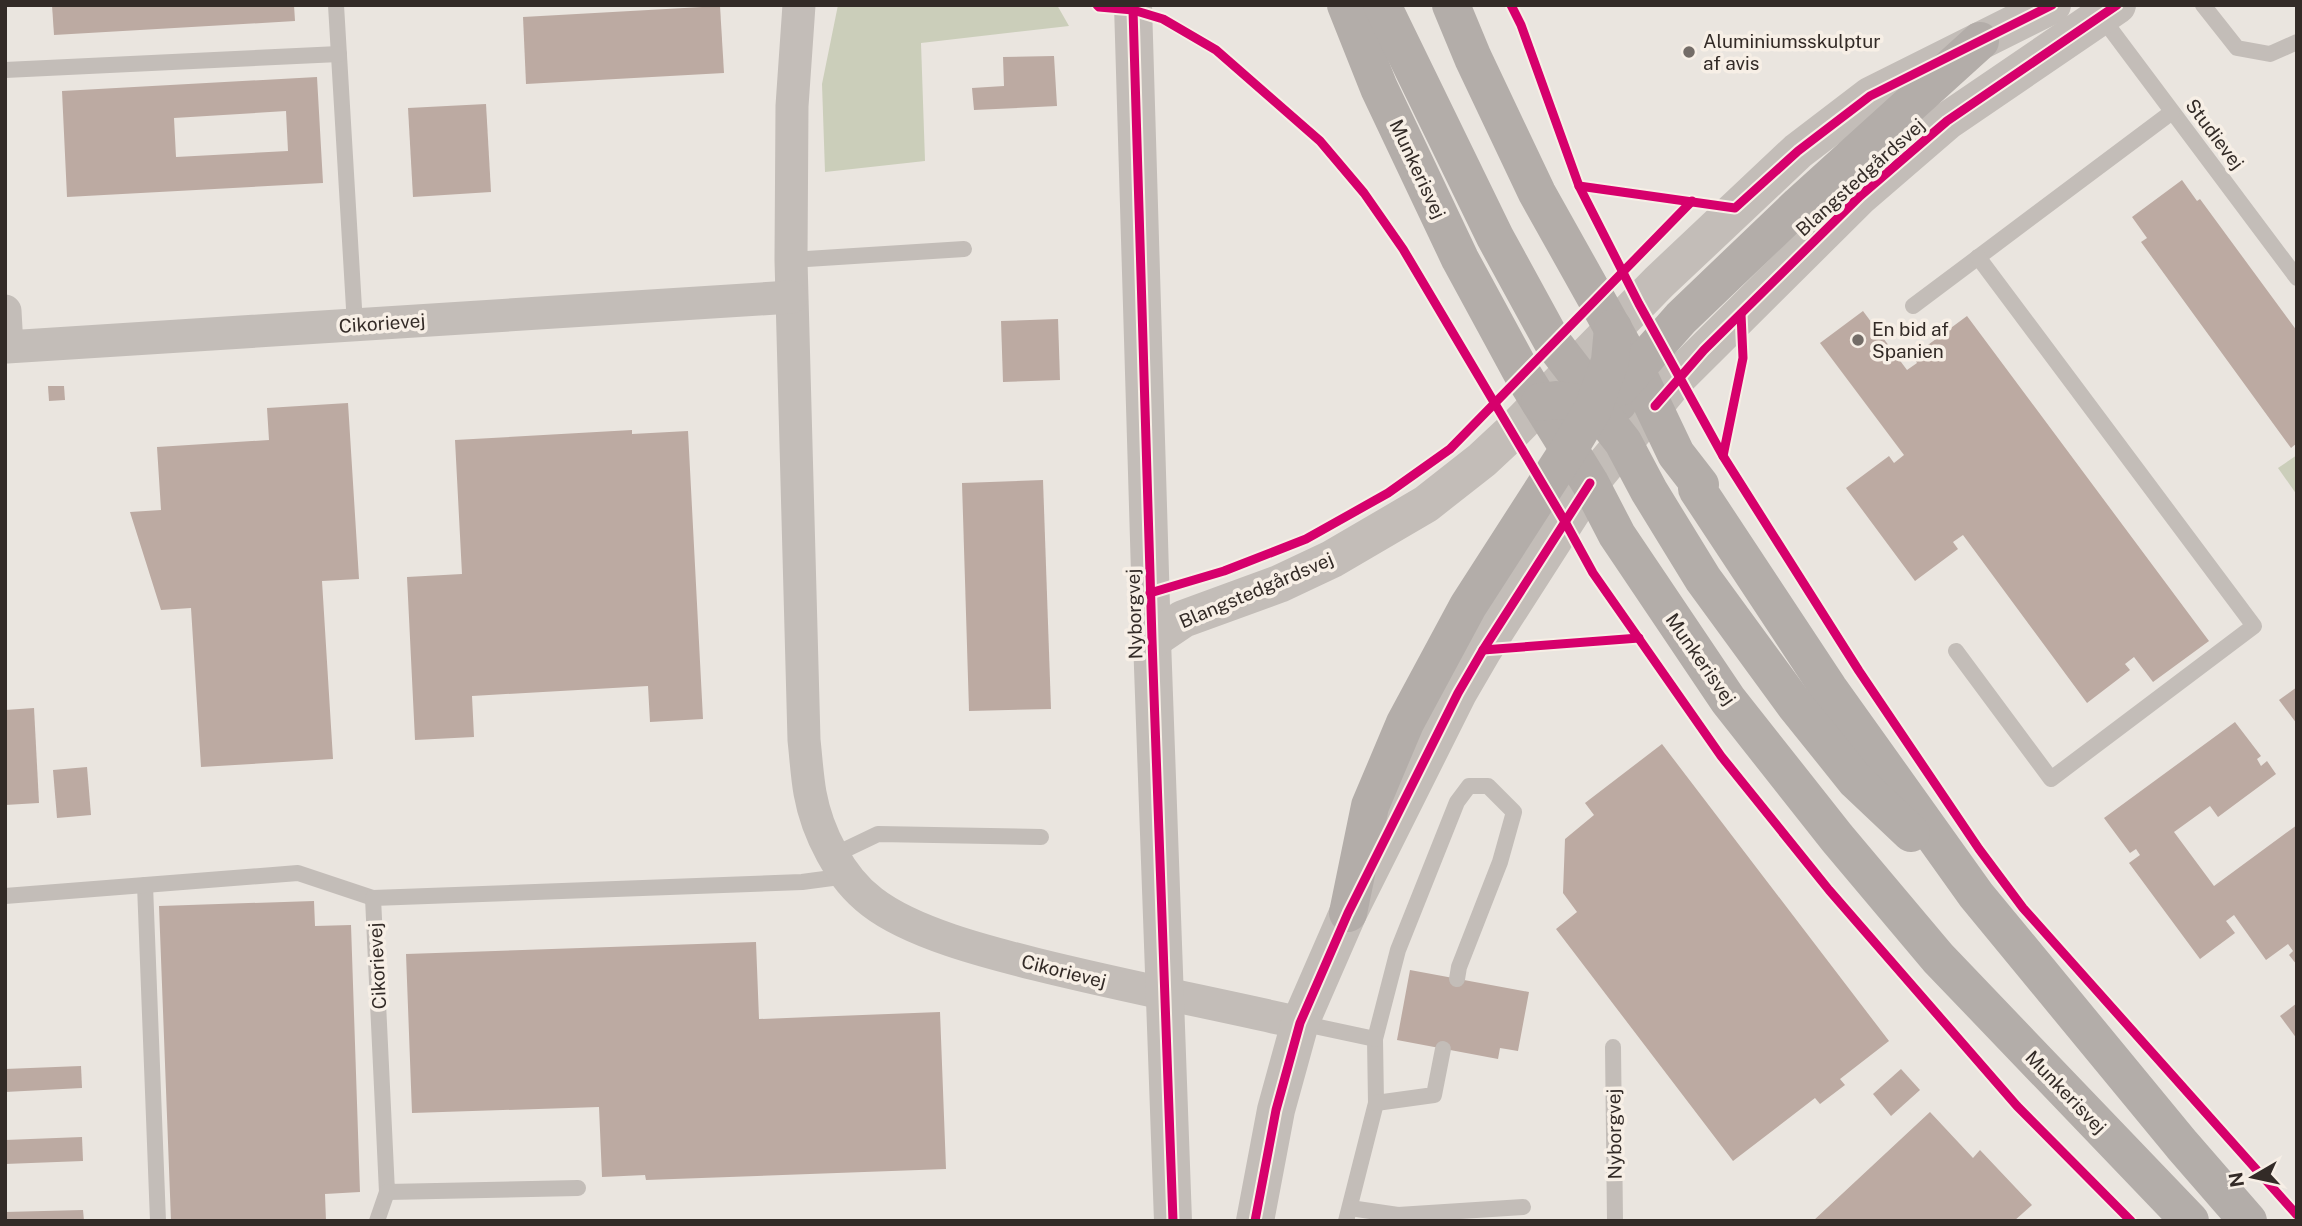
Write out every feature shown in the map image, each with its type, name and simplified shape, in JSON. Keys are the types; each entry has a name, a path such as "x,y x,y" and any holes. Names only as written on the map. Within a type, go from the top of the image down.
{"main road":[{"name":"Munkerisvej","path":"1346,5 1379,88 1460,259 1540,402 1590,483 1617,536 1728,700 1837,838 1938,958 2190,1221"},
{"path":"1382,5 1500,248 1553,343 1599,406 1703,579 1795,705 1856,781 1976,895"},
{"path":"1451,5 1537,193 1635,368 1676,454 1700,485 1697,489 1704,500 1829,689 1976,895 2248,1221"},
{"path":"1348,913 1370,806 1405,723 1468,606 1599,406 1681,318 1799,205 1980,41"},
{"path":"1590,483 1591,445 1610,361 1613,328"},
{"path":"1540,402 1556,400 1599,406 1655,406"}],"street":[{"name":"Cikorievej","path":"799,5 792,106 791,297 804,740 810,794 823,836 841,865 872,902 908,922 975,949 1134,989 1300,1023"},
{"name":"Nyborgvej","path":"1133,5 1173,1221"},
{"path":"1613,328 1735,208 1798,151 1870,96 2052,5"},
{"name":"Blangstedgårdsvej","path":"1655,406 1704,350 1860,196 1947,121 2101,9"},
{"name":"Cikorievej","path":"5,311 6,347 791,297"},
{"name":"Blangstedgårdsvej","path":"1152,640 1183,619 1279,584 1378,534 1454,483 1512,432 1540,402"},
{"path":"1255,1221 1276,1110 1300,1023 1348,913 1458,693 1490,638 1590,483"}],"lane":[{"path":"336,5 355,325"},
{"path":"2203,5 2237,48 2270,54 2297,42"},
{"name":"Studievej","path":"2101,9 2172,112 2297,278"},
{"path":"5,70 339,54"},
{"path":"1913,306 2172,112"},
{"path":"791,260 964,249"},
{"path":"1956,651 2051,779 2254,626 1978,257"},
{"path":"1457,979 1500,862 1514,813 1488,786 1469,786 1457,802 1398,950 1375,1040 1376,1103 1348,1214 1398,1215 1523,1207"},
{"path":"841,865 878,834 1041,837"},
{"name":"Cikorievej","path":"387,1192 373,898 802,882 841,865"},
{"path":"5,896 298,873 373,898"},
{"path":"145,885 158,1221"},
{"path":"1300,1023 1375,1040"},
{"name":"Nyborgvej","path":"1613,1047 1615,1221"},
{"path":"1376,1103 1434,1095 1443,1049"},
{"path":"377,1221 387,1192 578,1188"}],"green space":[{"path":"838,5 1057,5 1069,26 921,43 925,161 825,172 822,84"},
{"path":"2297,455 2297,495 2278,468"}],"building":[{"path":"52,5 294,5 295,21 54,35"},
{"path":"720,6 724,73 526,84 523,17"},
{"path":"1054,56 1057,106 974,110 972,88 1004,86 1003,57"},
{"path":"317,77 323,183 67,197 62,91","holes":["286,111 288,151 176,157 174,118"]},
{"path":"486,104 491,192 413,197 408,108"},
{"path":"2182,180 2197,201 2200,199 2297,331 2297,443 2291,448 2141,242 2147,238 2132,217"},
{"path":"1863,311 1907,370 1917,363 1913,356 1967,316 2209,641 2153,682 2134,657 2125,664 2130,670 2087,703 1963,535 1953,542 1958,549 1915,581 1846,488 1889,456 1894,463 1904,455 1820,343"},
{"path":"1058,319 1060,380 1003,382 1001,321"},
{"path":"48,386 64,386 65,400 49,401"},
{"path":"348,403 359,579 322,581 333,759 201,767 191,608 161,610 130,512 161,510 157,447 269,440 267,408"},
{"path":"632,430 632,434 688,431 703,719 650,722 648,686 472,696 474,737 415,740 407,577 462,574 455,440"},
{"path":"1043,480 1051,709 969,711 962,483"},
{"path":"2297,687 2297,724 2279,700"},
{"path":"34,708 39,803 5,805 5,710"},
{"path":"2235,722 2261,756 2257,759 2261,766 2267,761 2276,774 2218,817 2210,806 2174,832 2214,886 2297,825 2297,965 2289,955 2293,951 2288,944 2266,960 2234,915 2226,921 2235,933 2200,959 2129,863 2140,855 2136,849 2130,853 2104,818"},
{"path":"1662,744 1889,1041 1840,1079 1845,1085 1820,1104 1815,1098 1733,1161 1556,929 1577,912 1563,893 1565,839 1594,815 1585,803"},
{"path":"87,767 91,815 57,818 53,770"},
{"path":"314,901 315,926 351,925 360,1192 325,1194 326,1221 171,1221 159,906"},
{"path":"756,942 759,1019 940,1012 946,1169 646,1180 645,1175 602,1177 599,1107 412,1113 406,954"},
{"path":"1410,970 1529,992 1518,1051 1500,1048 1498,1059 1397,1040"},
{"path":"2297,1003 2297,1039 2280,1016"},
{"path":"81,1066 82,1088 5,1092 5,1069"},
{"path":"1901,1069 1920,1090 1891,1116 1873,1094"},
{"path":"1930,1112 1973,1158 1980,1150 2032,1205 2014,1221 1813,1221"},
{"path":"82,1137 83,1161 5,1164 5,1140"},
{"path":"83,1210 84,1221 5,1221 5,1212"}],"cycle path":[{"path":"1097,5 1133,10 1163,19 1216,50 1320,141 1364,193 1403,249 1593,573 1721,756 1829,890 2017,1106 2131,1221"},
{"path":"1511,5 1521,25 1579,186 1639,304 1723,456 1859,671 1979,849 2023,908 2297,1215"},
{"path":"1579,186 1735,208 1798,151 1870,96 2052,5"},
{"path":"1655,406 1704,350 1860,196 1947,121 2117,5"},
{"path":"1133,10 1173,1221"},
{"path":"1150,593 1224,571 1306,539 1388,493 1450,449 1692,201"},
{"path":"1723,456 1743,358 1741,314"},
{"path":"1255,1221 1276,1110 1300,1023 1348,913 1458,693 1590,483"},
{"path":"1483,650 1639,638"}],"place":[{"name":"Aluminiumsskulptur af avis","path":"1689,52"},
{"name":"En bid af Spanien","path":"1858,340"}]}
